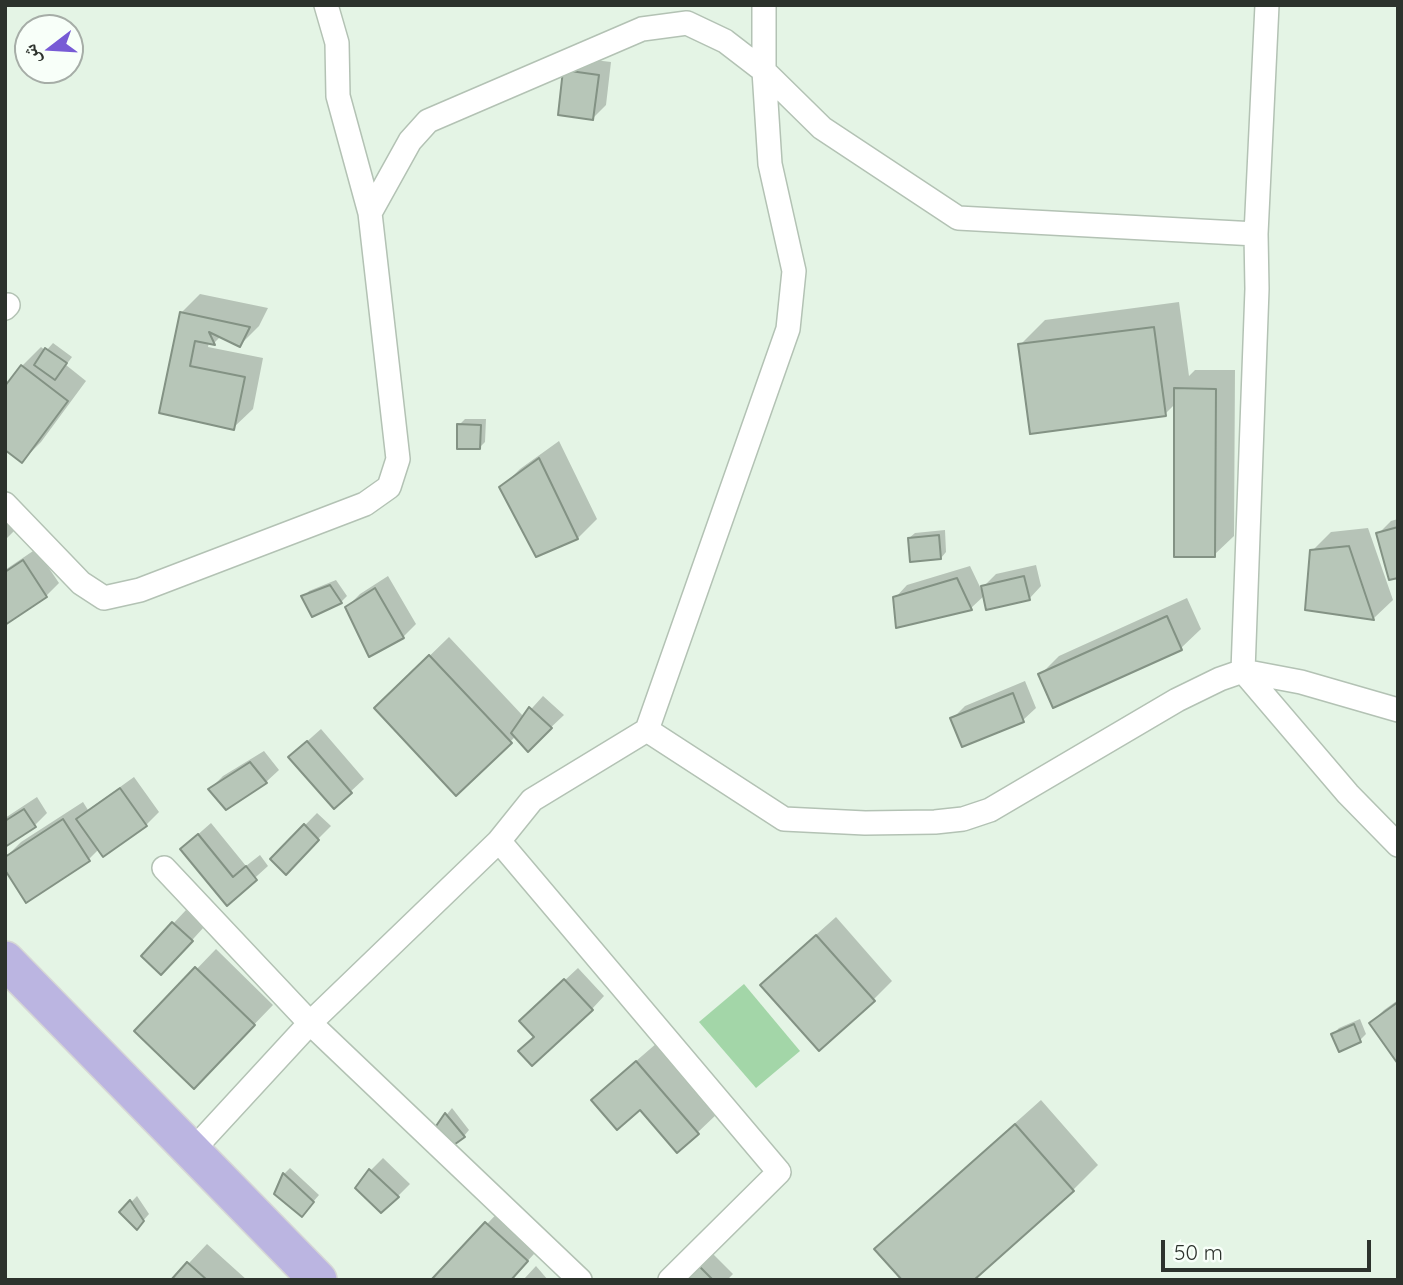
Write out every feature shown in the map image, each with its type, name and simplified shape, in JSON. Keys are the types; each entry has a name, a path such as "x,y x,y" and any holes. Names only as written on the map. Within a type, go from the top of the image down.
{"main road":[{"path":"5,960 318,1280"}],"street":[{"path":"5,504 81,583 104,598 140,590 365,504 389,487 398,459 370,213 338,96 337,43 326,5"},
{"path":"192,1151 310,1023 499,841 532,800 647,730 788,329 794,271 771,164 764,71 764,5"},
{"path":"1273,6 1256,234 1257,289 1243,671 1348,794 1398,845"},
{"path":"370,213 410,141 428,121 642,29 687,23 725,41 764,71 822,128 958,218 1256,234"},
{"path":"647,730 784,819 864,823 949,821 990,810 1177,700 1220,678 1243,671 1301,682 1398,710"},
{"path":"499,841 779,1171 670,1280"},
{"path":"164,868 310,1023 580,1280"}],"green space":[{"path":"744,984 800,1051 756,1088 699,1022"}],"building":[{"path":"563,70 599,75 593,120 558,115"},
{"path":"180,312 250,327 240,347 209,332 215,345 195,341 190,366 245,377 234,430 159,413"},
{"path":"1154,327 1166,416 1030,434 1018,344"},
{"path":"45,348 67,363 55,380 34,365"},
{"path":"21,365 68,401 22,463 5,450 5,386"},
{"path":"1174,388 1216,389 1215,557 1174,557"},
{"path":"457,424 481,425 480,449 457,449"},
{"path":"539,458 578,539 536,557 499,487"},
{"path":"1398,527 1398,578 1389,580 1376,533"},
{"path":"939,535 941,559 910,562 908,538"},
{"path":"1349,546 1374,620 1305,610 1310,550"},
{"path":"23,560 47,597 5,625 5,572"},
{"path":"1024,576 1030,600 986,610 981,586"},
{"path":"957,578 972,610 896,628 893,597"},
{"path":"330,585 342,603 312,617 301,596"},
{"path":"375,588 404,638 369,657 345,607"},
{"path":"1167,616 1182,650 1053,708 1038,674"},
{"path":"429,655 512,743 456,796 374,708"},
{"path":"1013,693 1024,722 962,747 950,718"},
{"path":"529,707 552,728 528,752 511,733"},
{"path":"307,741 352,793 334,809 288,757"},
{"path":"250,762 267,783 226,810 208,789"},
{"path":"120,788 147,826 103,857 76,819"},
{"path":"24,809 36,827 5,847 5,821"},
{"path":"63,819 90,861 26,903 5,870 5,857"},
{"path":"304,824 319,840 286,875 270,859"},
{"path":"198,834 233,877 246,866 257,880 227,906 180,849"},
{"path":"172,922 193,941 161,975 141,956"},
{"path":"816,935 875,1001 819,1051 760,985"},
{"path":"195,967 255,1025 194,1089 134,1031"},
{"path":"564,979 593,1010 532,1066 518,1051 534,1037 519,1021"},
{"path":"1398,1002 1398,1064 1369,1023"},
{"path":"1354,1024 1361,1042 1339,1052 1331,1034"},
{"path":"636,1061 699,1134 677,1153 640,1110 617,1130 591,1100"},
{"path":"445,1113 465,1137 451,1147 434,1129"},
{"path":"1015,1124 1074,1191 974,1280 902,1280 874,1249"},
{"path":"369,1169 399,1197 381,1213 355,1188"},
{"path":"283,1173 314,1202 302,1217 274,1194"},
{"path":"130,1200 144,1221 137,1230 119,1212"},
{"path":"485,1222 528,1261 511,1280 431,1280"},
{"path":"187,1262 207,1280 171,1280"},
{"path":"697,1264 713,1280 681,1280"}]}
